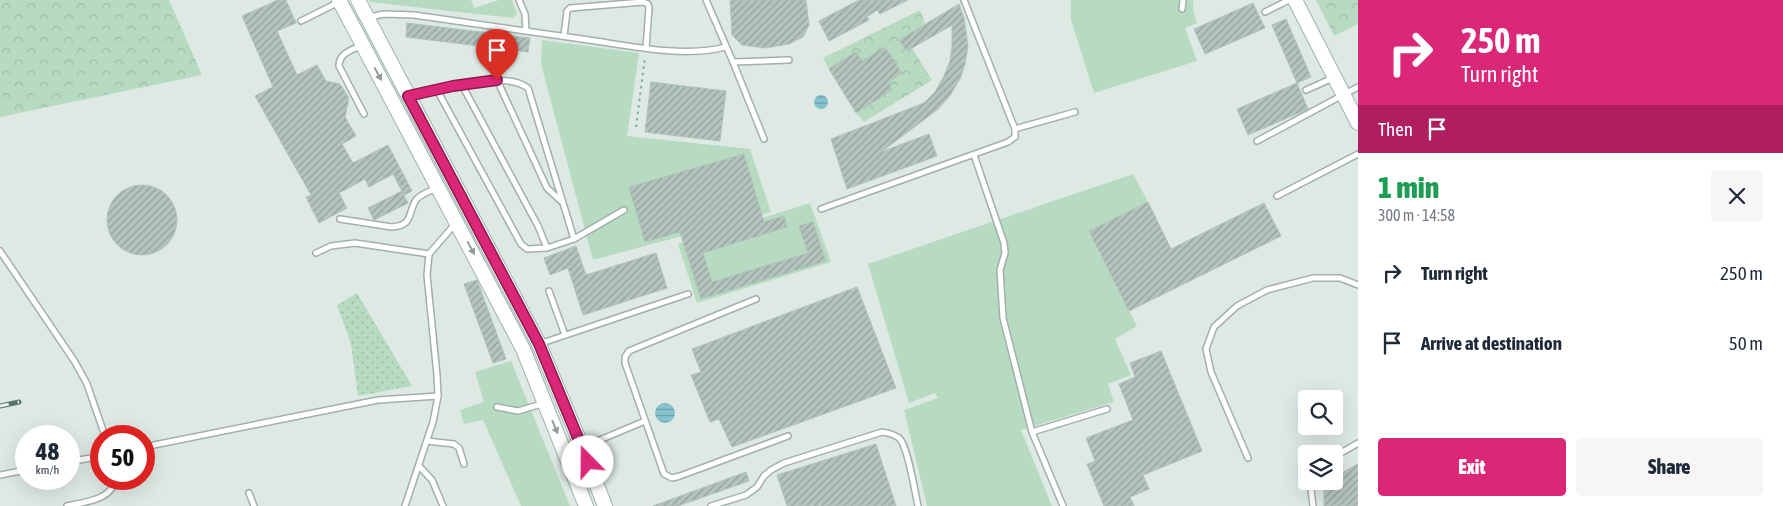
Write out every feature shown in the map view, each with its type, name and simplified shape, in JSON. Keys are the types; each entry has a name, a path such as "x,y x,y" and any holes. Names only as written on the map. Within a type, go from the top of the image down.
{"main road":[{"path":"358,0 539,344 605,506"},
{"path":"1295,0 1358,123"},
{"path":"339,1 523,349 586,506"}],"lane":[{"path":"519,0 525,14 526,31"},
{"path":"706,0 764,139"},
{"path":"821,209 974,155 1008,142 1015,137 1015,129 964,0"},
{"path":"1182,9 1183,0"},
{"path":"1265,12 1289,0"},
{"path":"301,21 339,1"},
{"path":"564,36 567,11 570,8 643,2 648,4 649,8 646,48"},
{"path":"367,17 384,14 414,15 646,48 695,52 711,51 725,47"},
{"path":"362,45 341,56 339,66 364,114"},
{"path":"733,62 789,60"},
{"path":"1306,90 1334,77"},
{"path":"408,96 497,80 519,82 528,88 574,239"},
{"path":"497,80 547,188 563,204"},
{"path":"462,85 538,226 547,248"},
{"path":"1257,140 1358,87"},
{"path":"437,90 521,244 527,249 547,248 574,239 624,210"},
{"path":"1015,129 1075,112"},
{"path":"1277,196 1358,154"},
{"path":"974,155 1004,243 1000,270 1003,318 1032,432 1063,506"},
{"path":"340,219 392,227 400,226 407,222 418,197 438,188"},
{"path":"405,506 433,422 438,396 426,274 429,254 457,221"},
{"path":"316,253 340,243 355,243 429,254"},
{"path":"0,251 75,362 87,384 101,425"},
{"path":"1248,458 1210,372 1206,349 1214,328 1236,306 1267,290 1313,278 1340,278 1358,285"},
{"path":"549,291 565,335"},
{"path":"539,344 688,294"},
{"path":"756,299 629,350 625,357 625,363 664,474 672,478 788,436"},
{"path":"155,445 378,400 438,396"},
{"path":"497,407 518,411 545,403"},
{"path":"1032,432 1107,409"},
{"path":"582,447 645,421"},
{"path":"711,506 746,495 757,487 764,476 771,470 784,463 882,432 890,433 900,440 905,451 918,506"},
{"path":"427,441 454,444 459,448 464,464"},
{"path":"1343,452 1358,443"},
{"path":"419,466 432,480 443,506"},
{"path":"0,475 15,472"},
{"path":"67,506 101,497 111,490"},
{"path":"1311,490 1313,506"},
{"path":"250,493 254,506"}],"path":[{"path":"636,127 646,48"}],"green space":[{"path":"0,0 169,0 202,75 0,117"},
{"path":"369,0 471,0 474,8 499,0 512,0 517,14 513,18 370,2"},
{"path":"1071,0 1193,0 1193,9 1197,23 1185,28 1197,61 1094,93 1071,20"},
{"path":"1316,0 1358,0 1358,24 1334,36"},
{"path":"920,10 925,24 899,40 907,51 912,48 932,80 864,122 856,113 892,90 888,82 901,73 885,47 862,61 856,52 829,69 823,58"},
{"path":"542,40 639,53 627,136 750,149 771,212 593,260 541,64"},
{"path":"1133,174 1148,202 1089,231 1137,326 1115,339 1131,375 1108,384 1114,402 1021,430 1052,506 927,506 904,410 938,398 935,393 909,403 868,264"},
{"path":"810,203 831,262 697,303 678,244"},
{"path":"357,293 412,386 358,396 351,344 337,305"},
{"path":"511,361 570,506 521,506 483,420 464,424 460,410 484,402 475,372"}],"water":[{"path":"818,95 824,95 828,102 824,109 818,109 814,105 814,99"},
{"path":"665,403 672,406 675,413 672,420 665,423 658,420 655,413 658,406"}],"building":[{"path":"278,0 286,0 296,23 277,31 297,75 317,65 326,81 340,84 349,98 345,117 356,136 342,144 353,163 388,145 412,191 404,195 408,203 374,220 368,208 402,191 393,174 369,187 365,179 339,193 347,208 319,223 306,197 311,195 255,96 273,87 242,16"},
{"path":"730,0 806,0 809,25 803,37 789,44 765,48 742,45 732,35"},
{"path":"859,0 908,0 880,14 877,10 867,17 869,20 829,41 819,21"},
{"path":"1253,3 1265,28 1205,54 1194,29"},
{"path":"959,4 964,18 968,46 960,79 949,97 937,110 881,152 929,134 937,156 847,189 831,139 924,103 935,92 950,61 952,25 907,51 899,40"},
{"path":"1286,19 1311,77 1297,83 1272,25"},
{"path":"407,23 530,38 528,52 406,37"},
{"path":"885,47 902,73 888,82 892,90 856,113 829,69 856,52 862,61"},
{"path":"651,82 726,91 720,141 645,132"},
{"path":"1297,83 1308,109 1248,135 1237,109"},
{"path":"744,154 764,222 784,216 787,227 703,253 712,282 808,253 799,226 813,222 826,261 701,299 680,232 645,242 629,187"},
{"path":"142,185 161,191 171,201 177,220 171,239 161,249 142,255 123,249 113,239 107,220 113,201 123,191"},
{"path":"1148,202 1171,249 1264,203 1281,236 1129,311 1089,231"},
{"path":"576,246 586,275 656,253 667,288 583,315 568,268 550,275 544,258"},
{"path":"477,280 506,359 493,363 464,284"},
{"path":"857,287 896,388 732,447 719,419 710,422 691,375 701,372 692,349"},
{"path":"1161,351 1202,451 1143,475 1149,489 1130,497 1134,506 1104,506 1087,464 1095,461 1086,438 1133,420 1119,384 1135,377 1130,363"},
{"path":"876,444 896,506 787,506 777,475"},
{"path":"1358,464 1358,506 1324,506 1324,490 1343,490 1343,472"},
{"path":"746,472 749,481 678,506 653,506"}],"railway":[{"path":"0,406 19,402"}],"route":[{"path":"497,80 453,86 408,96 539,344 588,462"}]}
